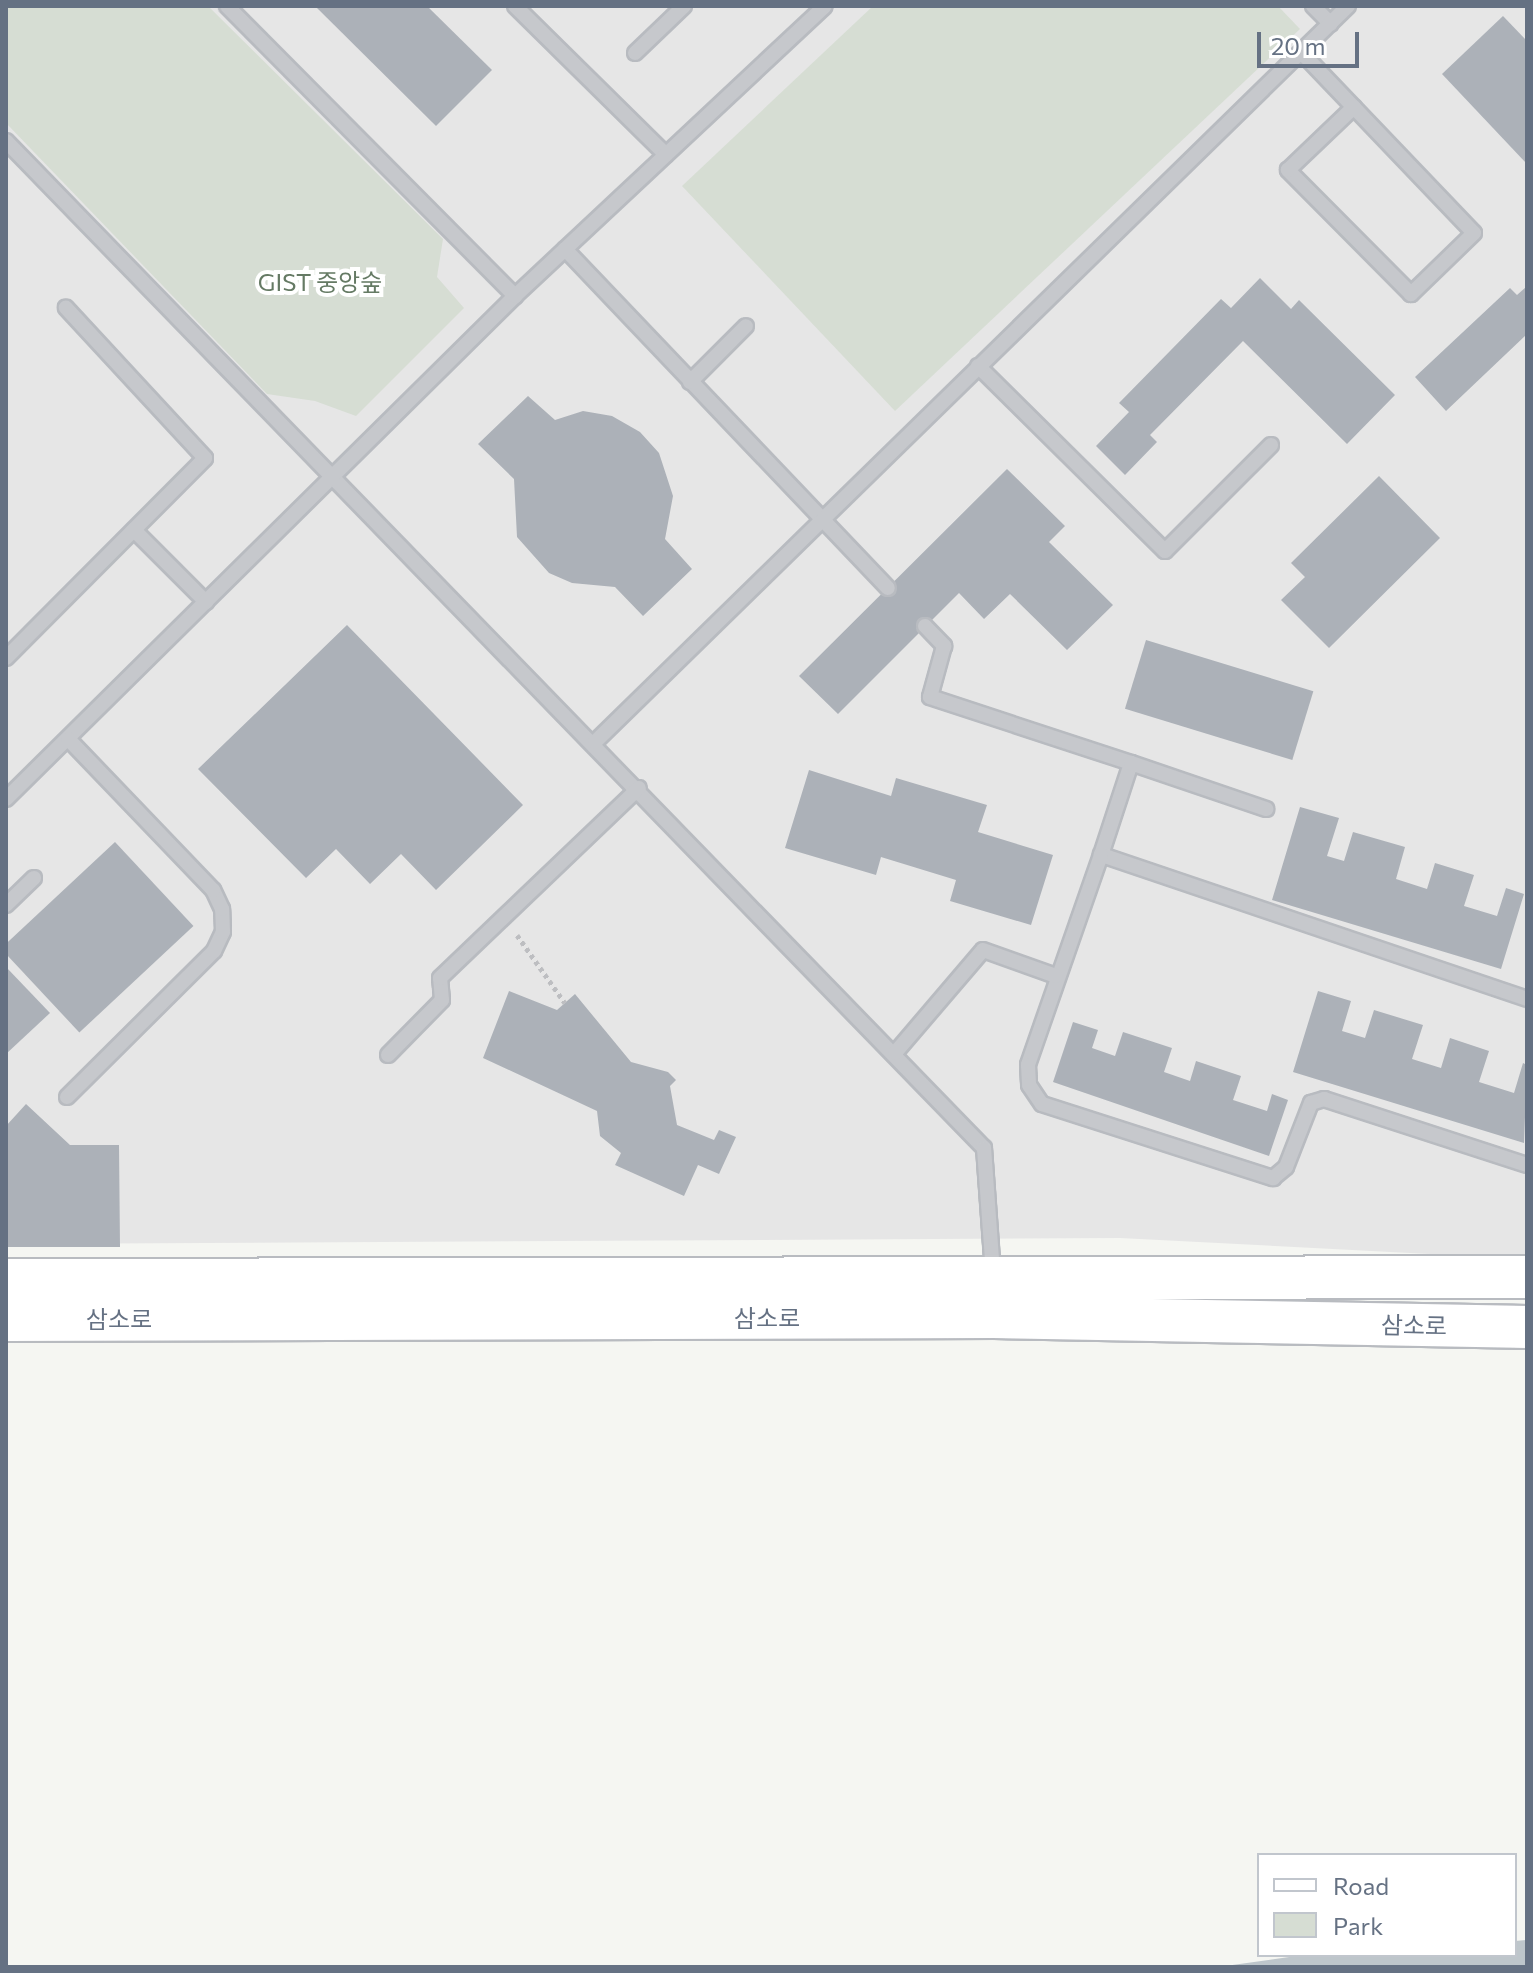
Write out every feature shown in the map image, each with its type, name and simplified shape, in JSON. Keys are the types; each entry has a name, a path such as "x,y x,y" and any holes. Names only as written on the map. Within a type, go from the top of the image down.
{"street":[{"name":"삼소로","path":"6,1320 994,1296 1527,1277"},
{"name":"삼소로","path":"6,1280 994,1296 1527,1327"}],"lane":[{"path":"227,6 515,296"},
{"path":"515,6 666,155"},
{"path":"635,53 684,6"},
{"path":"6,799 515,296 825,6"},
{"path":"1313,6 1331,24"},
{"path":"595,742 1348,6"},
{"path":"1301,52 1354,107 1474,233 1411,294 1288,170 1354,107"},
{"path":"6,141 595,742 984,1148 994,1296"},
{"path":"565,249 888,588"},
{"path":"6,658 205,458 66,308"},
{"path":"690,382 746,326"},
{"path":"978,366 1165,551 1271,445"},
{"path":"134,530 206,602"},
{"path":"925,626 944,646 930,697 1266,809"},
{"path":"67,1097 214,951 223,932 222,909 213,890 68,739"},
{"path":"1131,763 1028,1065 1029,1085 1042,1104 1273,1178 1286,1167 1311,1103 1324,1099 1527,1165"},
{"path":"388,1055 442,1000 440,978 639,788"},
{"path":"1101,855 1527,999"},
{"path":"6,905 34,878"},
{"path":"895,1053 983,950 1056,976"}],"path":[{"path":"504,917 565,1003"}],"shaded area":[{"path":"6,6 1527,6 1527,1259 1120,1238 6,1244"},
{"path":"1527,1940 1527,1967 1218,1967 1289,1957 1517,1957 1517,1941"}],"green space":[{"name":"GIST 중앙숲","path":"6,6 208,6 443,239 437,277 464,308 356,416 315,401 267,394 6,123"},
{"path":"873,6 1278,6 1300,29 895,411 682,186"}],"building":[{"path":"315,6 427,6 492,70 436,126"},
{"path":"1503,16 1527,41 1527,164 1442,74"},
{"path":"1260,278 1291,309 1299,300 1395,395 1347,444 1243,341 1150,435 1157,442 1125,475 1096,446 1129,412 1119,403 1221,299 1231,308"},
{"path":"1527,286 1527,334 1446,411 1415,377 1510,288 1517,295"},
{"path":"528,396 555,420 583,411 612,416 640,432 659,453 673,496 665,539 692,569 643,616 615,587 572,583 549,573 517,537 514,479 478,444"},
{"path":"1007,469 1065,526 1049,542 1113,605 1067,650 1010,594 984,619 959,593 838,714 799,676"},
{"path":"1379,476 1440,538 1329,648 1281,600 1305,577 1291,563"},
{"path":"347,625 523,805 436,890 401,854 370,884 336,849 306,878 198,769"},
{"path":"1146,640 1313,691 1292,760 1125,709"},
{"path":"809,770 891,796 896,778 987,805 978,832 1053,855 1031,925 950,901 956,880 881,857 876,875 785,848"},
{"path":"1300,807 1339,818 1327,856 1344,861 1353,832 1405,847 1396,879 1427,889 1435,863 1474,875 1464,906 1497,916 1506,888 1524,894 1501,969 1272,900"},
{"path":"115,842 193,926 79,1032 6,954 6,944"},
{"path":"6,967 50,1013 6,1054"},
{"path":"509,991 557,1010 575,994 631,1062 668,1072 676,1080 670,1086 677,1125 714,1140 719,1130 736,1137 719,1174 698,1165 684,1196 615,1165 621,1153 600,1136 597,1111 483,1058"},
{"path":"1318,991 1351,1001 1342,1031 1365,1038 1374,1010 1423,1025 1412,1059 1441,1068 1450,1038 1489,1051 1479,1082 1514,1093 1523,1063 1527,1065 1524,1143 1293,1072"},
{"path":"1073,1022 1098,1030 1092,1048 1115,1056 1123,1032 1172,1048 1164,1072 1190,1081 1196,1061 1241,1076 1233,1100 1267,1111 1272,1094 1288,1100 1269,1156 1053,1082"},
{"path":"26,1104 70,1145 119,1145 120,1247 6,1247 6,1126"}]}
